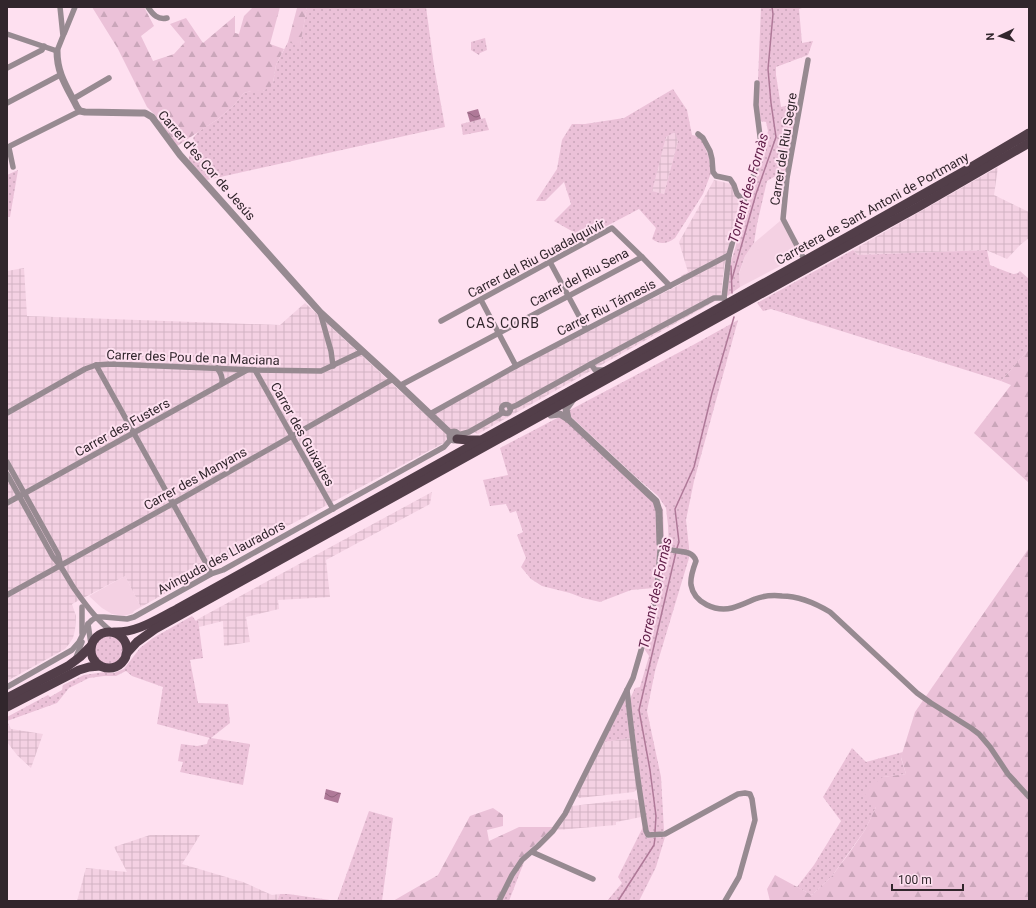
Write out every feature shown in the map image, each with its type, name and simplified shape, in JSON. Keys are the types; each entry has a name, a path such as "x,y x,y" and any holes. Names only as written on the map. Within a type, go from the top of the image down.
{"main road":[{"name":"Carretera de Sant Antoni de Portmany","path":"728,303 968,169 1029,133"},
{"name":"Carretera de Sant Antoni de Portmany","path":"728,303 918,207 1029,143"},
{"path":"7,698 73,663 91,645 98,634 106,631 128,631 145,625 229,580 728,303"},
{"path":"126,654 137,642 155,629 576,396 728,303"},
{"path":"450,457 455,446 454,437 472,440 482,439"},
{"path":"7,707 79,670 90,667 100,666 110,668 116,666 124,660 127,650 126,642 121,636 112,632"},
{"path":"91,645 90,650 92,657 100,666"}],"street":[{"path":"60,7 63,36"},
{"path":"13,166 9,148 10,146 80,111 60,75 57,63 57,51 75,7"},
{"path":"148,7 152,14 156,17 162,19 167,18"},
{"path":"7,34 57,51"},
{"path":"7,68 42,50 44,46"},
{"name":"Carrer del Riu Segre","path":"805,261 783,219 788,178 808,60"},
{"path":"7,103 60,75"},
{"path":"73,98 109,78"},
{"path":"607,370 595,370 591,364 714,298 728,303 729,255 744,201 758,162 761,144 756,105 757,83"},
{"name":"Carrer d'es Cor de Jesús","path":"80,111 145,113 152,117 183,158 320,312 401,385 454,437"},
{"path":"698,134 703,138 710,151 713,172 716,176 730,179 734,184 737,194 744,201"},
{"name":"Carrer del Riu Guadalquivir","path":"441,321 612,228 670,286"},
{"name":"Carrer Riu Támesis","path":"430,414 516,366 729,255"},
{"name":"Carrer del Riu Sena","path":"401,385 642,257"},
{"path":"550,262 586,329"},
{"path":"481,300 516,366"},
{"path":"320,312 331,351 333,366"},
{"name":"Carrer des Pou de na Maciana","path":"7,413 85,369 96,365 111,364 247,370 321,371 363,351"},
{"name":"Avinguda des Llauradors","path":"97,617 127,619 134,617 211,574 223,570 444,447 454,437 469,432 499,416 503,412 509,413 510,408 591,364"},
{"path":"96,365 211,574"},
{"path":"216,368 222,375 222,383"},
{"name":"Carrer des Fusters","path":"7,503 247,370"},
{"name":"Carrer des Guixaires","path":"255,370 333,509"},
{"name":"Carrer des Manyans","path":"7,595 393,379"},
{"path":"568,419 566,409 576,396"},
{"path":"515,430 530,426 551,415 560,414 568,419 656,501 659,511 660,544 665,549 691,554 695,558 696,562 691,576 691,585 698,599 711,606 725,609 766,597 785,596 800,598 814,603 830,612 917,692 931,703 979,734 990,747 1008,774 1029,798"},
{"path":"7,462 22,495"},
{"path":"7,474 22,495 57,553 60,564 76,590 97,617 112,632"},
{"path":"499,901 512,875 522,860 538,846 565,814 633,678 651,616 657,588 660,551 665,549"},
{"path":"223,570 229,580"},
{"path":"76,590 88,624 91,645"},
{"path":"73,663 81,645 82,607"},
{"path":"7,687 68,654 82,637 88,624 97,617"},
{"path":"627,690 641,801 648,835 665,834 738,794 750,794 755,820 739,877 725,901"},
{"path":"532,852 593,879"}],"shaded area":[{"path":"676,131 678,141 664,194 651,191 666,137"},
{"path":"998,167 994,195 1029,212 1029,238 1007,259 986,250 858,255 853,250"},
{"path":"714,180 731,184 739,203 724,267 721,295 719,299 478,434 468,430 235,554 141,607 125,576 72,604 76,616 75,630 73,638 65,649 7,681 7,271 24,268 27,316 280,325 305,303 428,417 542,354 683,283 681,276 688,272 679,242"},
{"path":"780,221 784,223 799,256 740,287 739,274 745,256 754,243"},
{"path":"432,492 430,504 326,560 330,597 278,600 279,609 246,617 250,642 224,646 223,621 199,627 198,619"},
{"path":"125,576 141,607 133,613 124,616 112,614 102,608 89,596"},
{"path":"7,721 11,729 43,734 31,768 17,755 7,742"},
{"path":"630,738 637,789 634,792 579,798 576,795 603,742"},
{"path":"633,799 639,801 641,817 616,822 616,825 557,830 572,806"},
{"path":"150,835 200,835 182,864 243,882 272,895 280,894 277,901 77,901 86,868 127,872 114,847"}],"green space":[{"path":"92,7 144,7 154,26 141,36 153,61 174,54 185,42 170,24 186,18 203,43 235,16 235,33 239,34 244,16 253,7 280,7 270,44 284,49 276,65 273,83 270,87 263,91 251,91 244,93 234,105 218,119 177,146 155,115 147,107 118,49"},
{"path":"295,7 307,7 300,46 288,42 297,8"},
{"path":"307,7 426,7 434,66 445,127 207,180 189,161 189,156 198,149 193,138 198,132 218,119 234,105 244,93 251,91 263,91 273,83 276,65 288,42 300,45"},
{"path":"761,7 805,7 799,9 802,43 813,41 808,55 776,67 781,107 800,101 786,170 767,181 754,243 745,256 739,273 740,287 726,297 730,266 768,131 766,122 760,121 757,105"},
{"path":"485,38 487,50 479,55 471,50 471,42"},
{"path":"673,89 687,110 692,135 697,136 703,142 709,158 711,173 703,194 675,238 669,242 661,243 652,239 656,228 639,209 584,238 554,221 571,204 564,182 545,201 536,201 557,169 562,140 572,124 585,124 624,118","holes":["675,132 678,141 664,194 652,191 666,137"]},
{"path":"485,118 489,130 463,135 461,124"},
{"path":"18,170 10,217 7,217 7,175"},
{"path":"853,250 858,255 987,250 990,265 1014,274 1020,271 1029,279 1029,349 1001,381 771,309 763,311 757,303"},
{"path":"738,320 694,481 686,520 689,558 655,671 647,711 661,777 664,831 649,834 642,794 630,699 635,688 640,687 649,656 645,650 663,568 669,550 666,508 658,496 566,412"},
{"path":"1029,349 1029,483 974,433 1011,385 1001,381"},
{"path":"561,416 657,500 663,509 663,552 654,588 631,590 600,602 542,586 531,579 521,567 526,558 517,535 523,532 516,511 510,513 506,504 490,506 483,480 508,475 500,448"},
{"path":"1029,548 1029,901 770,901 767,889 775,875 812,895 832,876 850,852 865,830 876,807 863,792 883,777 906,774 901,757 915,712"},
{"path":"192,616 196,621 198,619 203,658 190,660 198,703 228,704 230,723 211,738 250,744 243,785 180,772 183,762 178,761 181,744 197,746 207,744 210,738 157,724 163,687 132,676 126,671 116,676 89,678 69,688 57,703 7,721 7,717 48,695 50,697 62,690 63,685 84,675 105,672 114,673 124,669 140,648 153,638"},
{"path":"109,635 115,636 123,644 123,656 115,664 109,665 103,664 95,656 94,650 95,644 103,636"},
{"path":"625,698 630,738 603,742"},
{"path":"852,748 866,762 903,752 901,758 906,774 883,777 876,807 865,830 832,876 812,895 797,887 814,865 841,821 823,797"},
{"path":"493,808 503,815 503,826 487,830 489,841 519,827 553,827 522,857 498,901 393,901 438,875 470,816"},
{"path":"369,811 393,818 382,901 337,901"},
{"path":"643,827 647,838 665,837 656,867 639,901 607,901 622,883 618,877"},
{"path":"524,862 509,901 501,901 518,870"},
{"path":"280,894 288,894 337,901 277,901"}],"water":[{"path":"478,109 481,119 470,122 467,112"},
{"path":"326,789 341,793 338,803 324,799"}],"waterway":[{"name":"Torrent des Fornàs","path":"732,279 756,194 776,137 768,69 773,14 772,7"},
{"name":"Torrent des Fornàs","path":"731,266 732,293"},
{"name":"Torrent des Fornàs","path":"677,548 679,542 675,509 694,467 712,393 734,317"},
{"name":"Torrent des Fornàs","path":"655,832 656,816 650,770 639,710 676,552"},
{"name":"Torrent des Fornàs","path":"618,901 654,845 655,838"}],"district":[{"name":"CAS CORB","path":"503,323"}]}
